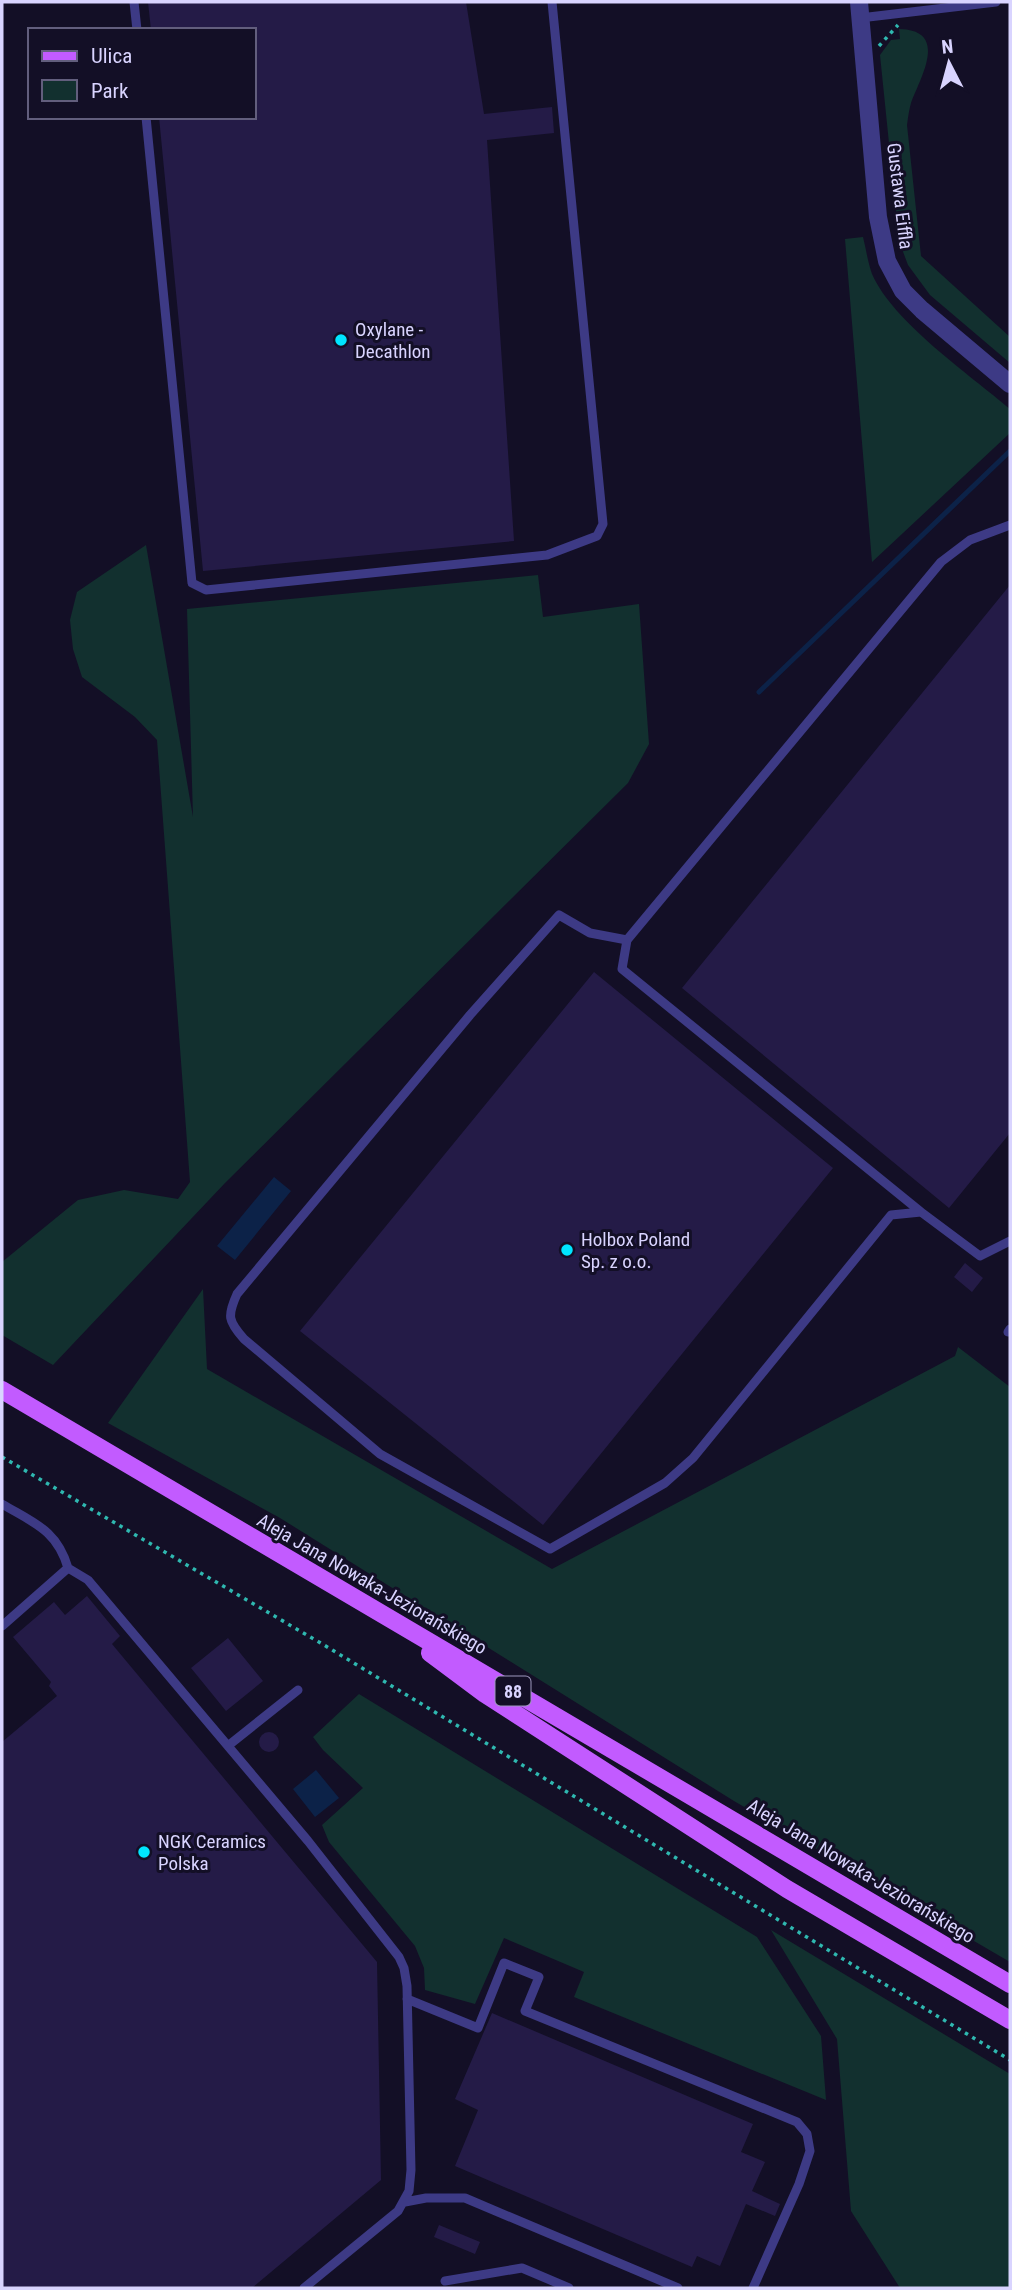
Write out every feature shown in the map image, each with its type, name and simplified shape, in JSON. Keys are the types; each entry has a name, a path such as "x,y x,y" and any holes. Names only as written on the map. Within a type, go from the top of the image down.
{"main road":[{"name":"Aleja Jana Nowaka-Jeziorańskiego","path":"2,1390 1010,1984"},
{"path":"363,1603 485,1694 672,1815 787,1889 1010,2020"}],"street":[{"name":"Gustawa Eiffla","path":"860,10 878,216 887,261 903,291 922,310 1010,384"}],"lane":[{"path":"134,2 137,28"},
{"path":"146,119 192,583 206,590 547,555 597,536 603,524 551,2"},
{"path":"860,10 908,13 996,2"},
{"path":"1010,525 970,540 941,562 627,940 622,969 921,1212 980,1256 1010,1241"},
{"path":"627,940 590,933 559,915 470,1015 237,1294 229,1312 232,1326 244,1339 380,1454 550,1549 665,1483 693,1458 891,1215 921,1212"},
{"path":"2,1504 43,1527 55,1538 64,1552 68,1568 88,1580 229,1745 308,1841 399,1957 404,1968 411,2170 409,2192 398,2211 303,2288"},
{"path":"2,1626 68,1568"},
{"path":"229,1745 298,1690"},
{"path":"407,1999 478,2028 504,1963 539,1977 525,2011 796,2122 807,2134 810,2151 799,2184 752,2288"},
{"path":"405,2202 448,2196 472,2200 677,2288"},
{"path":"445,2281 522,2268 569,2288"}],"path":[{"path":"876,55 879,46 908,13"},
{"path":"2,1457 324,1645 1010,2060"}],"green space":[{"path":"899,29 915,31 924,37 928,46 925,69 911,103 907,125 921,256 1010,337 1010,363 930,295 908,265 899,241 880,55 891,40 900,39"},
{"path":"863,237 872,274 897,310 933,346 1010,409 1010,433 872,562 845,239"},
{"path":"146,545 193,817 187,609 538,575 543,617 639,604 649,744 628,783 225,1183 53,1365 2,1335 2,1262 78,1200 124,1190 178,1199 190,1182 157,740 135,717 82,677 73,649 70,620 77,592"},
{"path":"203,1289 207,1369 552,1569 955,1356 958,1347 1010,1387 1010,1962 734,1801 280,1518 108,1423"},
{"path":"359,1694 757,1937 821,2036 826,2100 574,1997 584,1972 504,1938 475,2004 425,1990 424,1968 415,1946 329,1842 322,1825 363,1788 313,1737"},
{"path":"771,1930 1010,2074 1010,2288 900,2288 851,2211 837,2039"}],"water":[{"path":"274,1177 291,1191 235,1260 217,1246"},
{"path":"316,1770 339,1798 315,1817 293,1789"}],"building":[{"name":"Oxylane - Decathlon","path":"148,2 466,2 484,114 552,107 554,133 487,140 514,541 203,571 159,119 256,119 256,28 151,28"},
{"path":"1010,585 1010,1133 949,1208 682,988"},
{"name":"Holbox Poland Sp. z o.o.","path":"594,972 833,1168 543,1525 300,1331"},
{"path":"965,1263 983,1278 972,1292 954,1277"},
{"name":"NGK Ceramics Polska","path":"87,1596 120,1636 112,1644 377,1962 381,2180 252,2288 2,2288 2,1742 57,1696 49,1686 51,1682 13,1637 54,1602 65,1615"},
{"path":"228,1638 263,1681 226,1711 191,1668"},
{"path":"269,1732 276,1735 279,1742 276,1749 269,1752 262,1749 259,1742 262,1735"},
{"path":"492,2013 753,2124 741,2152 765,2162 752,2191 780,2204 775,2216 746,2204 720,2266 697,2256 692,2267 455,2166 478,2110 455,2099"},
{"path":"439,2225 480,2242 475,2254 434,2237"}],"waterway":[{"path":"759,692 1010,451"}],"place":[{"name":"Oxylane - Decathlon","path":"341,340"},
{"name":"Holbox Poland Sp. z o.o.","path":"567,1250"},
{"name":"NGK Ceramics Polska","path":"144,1852"}]}
